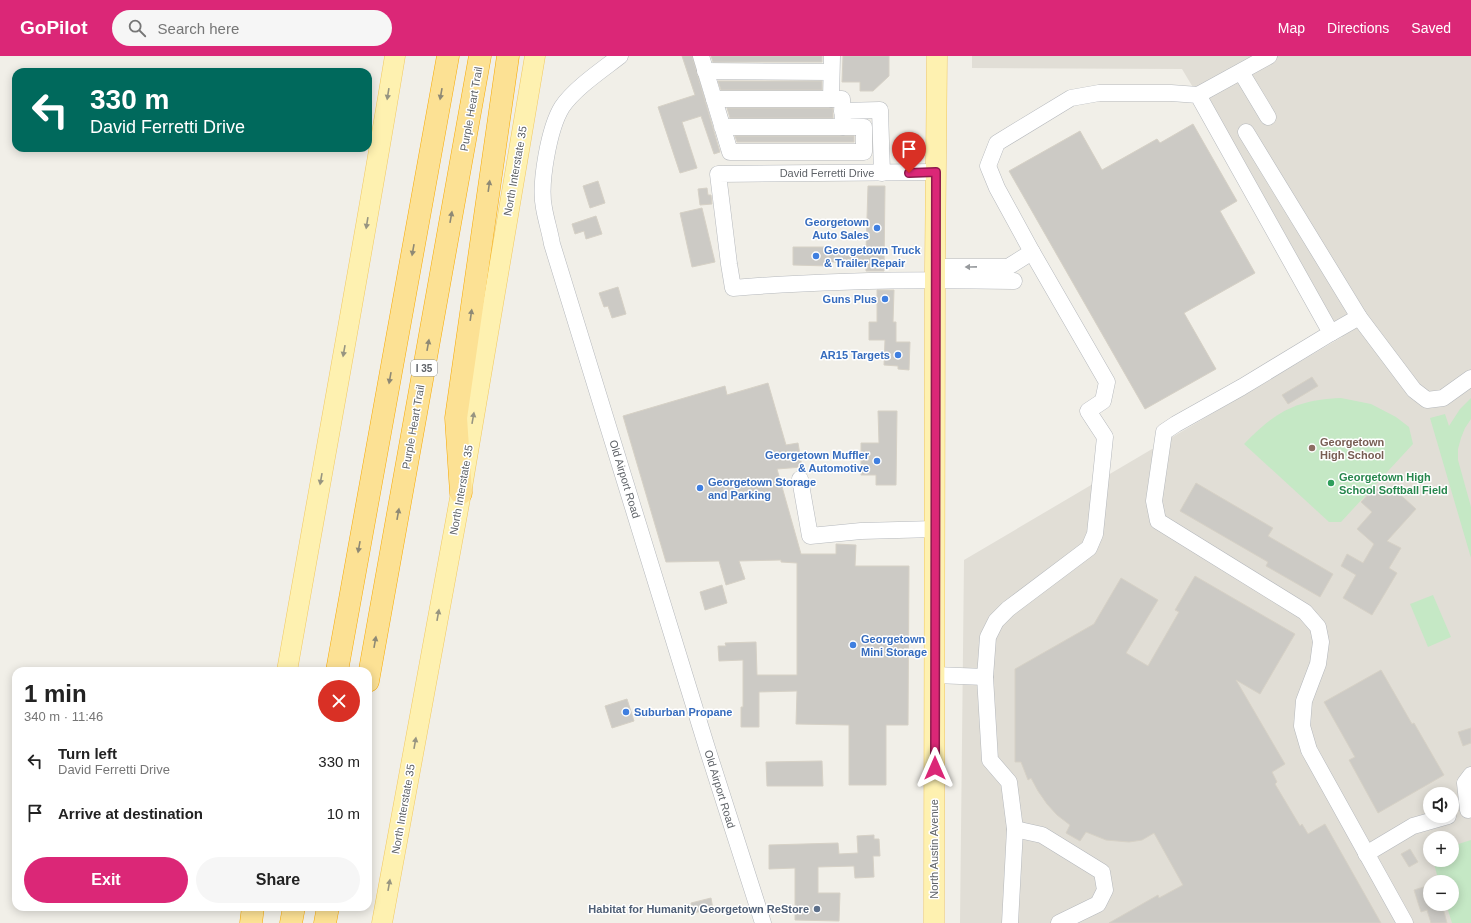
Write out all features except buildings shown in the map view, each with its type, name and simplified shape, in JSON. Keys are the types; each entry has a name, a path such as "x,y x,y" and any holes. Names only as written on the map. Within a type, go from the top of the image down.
{"highway":[{"path":"338,667 448,56"},
{"name":"Purple Heart Trail","path":"371,667 480,56"},
{"path":"461,493 456,418 508,56"},
{"path":"252,923 253,911"},
{"path":"291,923 293,911"},
{"path":"325,923 327,911"}],"main road":[{"path":"288,667 366,232 395,56"},
{"name":"North Interstate 35","path":"382,923 461,493 535,56"},
{"name":"North Austin Avenue","path":"934,923 935,274 937,56"},
{"path":"242,923 244,911"}],"street":[{"name":"Old Airport Road","path":"620,56 583,85 563,106 552,127 543,179 543,207 552,244 673,638 763,923"},
{"path":"831,99 832,56"},
{"path":"1010,923 1015,829 1008,782 990,760 985,677 988,637 996,621 1008,609 1089,548 1095,534 1105,437 1088,411 1103,401 1107,382 1032,252 997,188 988,166 997,142 1071,98 1099,94 1170,93 1198,95 1269,56"},
{"path":"831,72 703,63 730,152 864,152 864,127 843,119"},
{"path":"1241,72 1268,117"},
{"path":"1198,95 1331,334"},
{"path":"714,99 842,99 843,119"},
{"path":"722,127 843,119 880,110 882,173"},
{"path":"1246,132 1359,317 1414,390 1427,400 1443,398 1471,378"},
{"name":"David Ferretti Drive","path":"935,274 866,280 788,283 733,288 718,174 936,172"},
{"path":"935,274 1011,274 1032,252"},
{"path":"1359,317 1164,432 1154,501 1158,521 1305,612 1318,627 1321,642 1318,664 1304,701 1302,726 1309,750 1405,923"},
{"path":"800,479 810,536 861,531 935,529"},
{"path":"935,675 985,677"},
{"path":"1459,813 1470,810 1466,783 1471,775"},
{"path":"1366,854 1413,826 1424,823"},
{"path":"1015,829 1042,835 1102,872 1105,890 1098,904 1059,923"}],"shaded area":[{"name":"Georgetown High School","path":"972,56 1471,56 1471,923 960,923 964,560 1342,337 1182,69 972,68"}],"green space":[{"name":"Georgetown High School Softball Field","path":"1341,398 1371,404 1396,417 1409,427 1413,444 1341,522 1329,522 1244,444 1276,416 1287,410 1298,405 1311,402"},
{"path":"1471,398 1471,419 1461,438 1458,449 1458,460 1471,507 1471,558 1430,418 1445,414 1449,426 1460,409"},
{"path":"1433,595 1451,637 1428,647 1410,604"},
{"path":"1471,840 1471,923 1452,923 1448,911 1459,911 1459,875 1437,875 1435,867 1459,867 1459,844"}],"place":[{"name":"Georgetown Auto Sales","path":"877,228"},
{"name":"Georgetown Truck & Trailer Repair","path":"816,256"},
{"name":"Guns Plus","path":"885,299"},
{"name":"AR15 Targets","path":"898,355"},
{"name":"Georgetown High School","path":"1312,448"},
{"name":"Georgetown Muffler & Automotive","path":"877,461"},
{"name":"Georgetown High School Softball Field","path":"1331,483"},
{"name":"Georgetown Storage and Parking","path":"700,488"},
{"name":"Georgetown Mini Storage","path":"853,645"},
{"name":"Suburban Propane","path":"626,712"},
{"name":"Habitat for Humanity Georgetown ReStore","path":"817,909"}],"route":[{"path":"909,173 936,172 935,768"}]}
